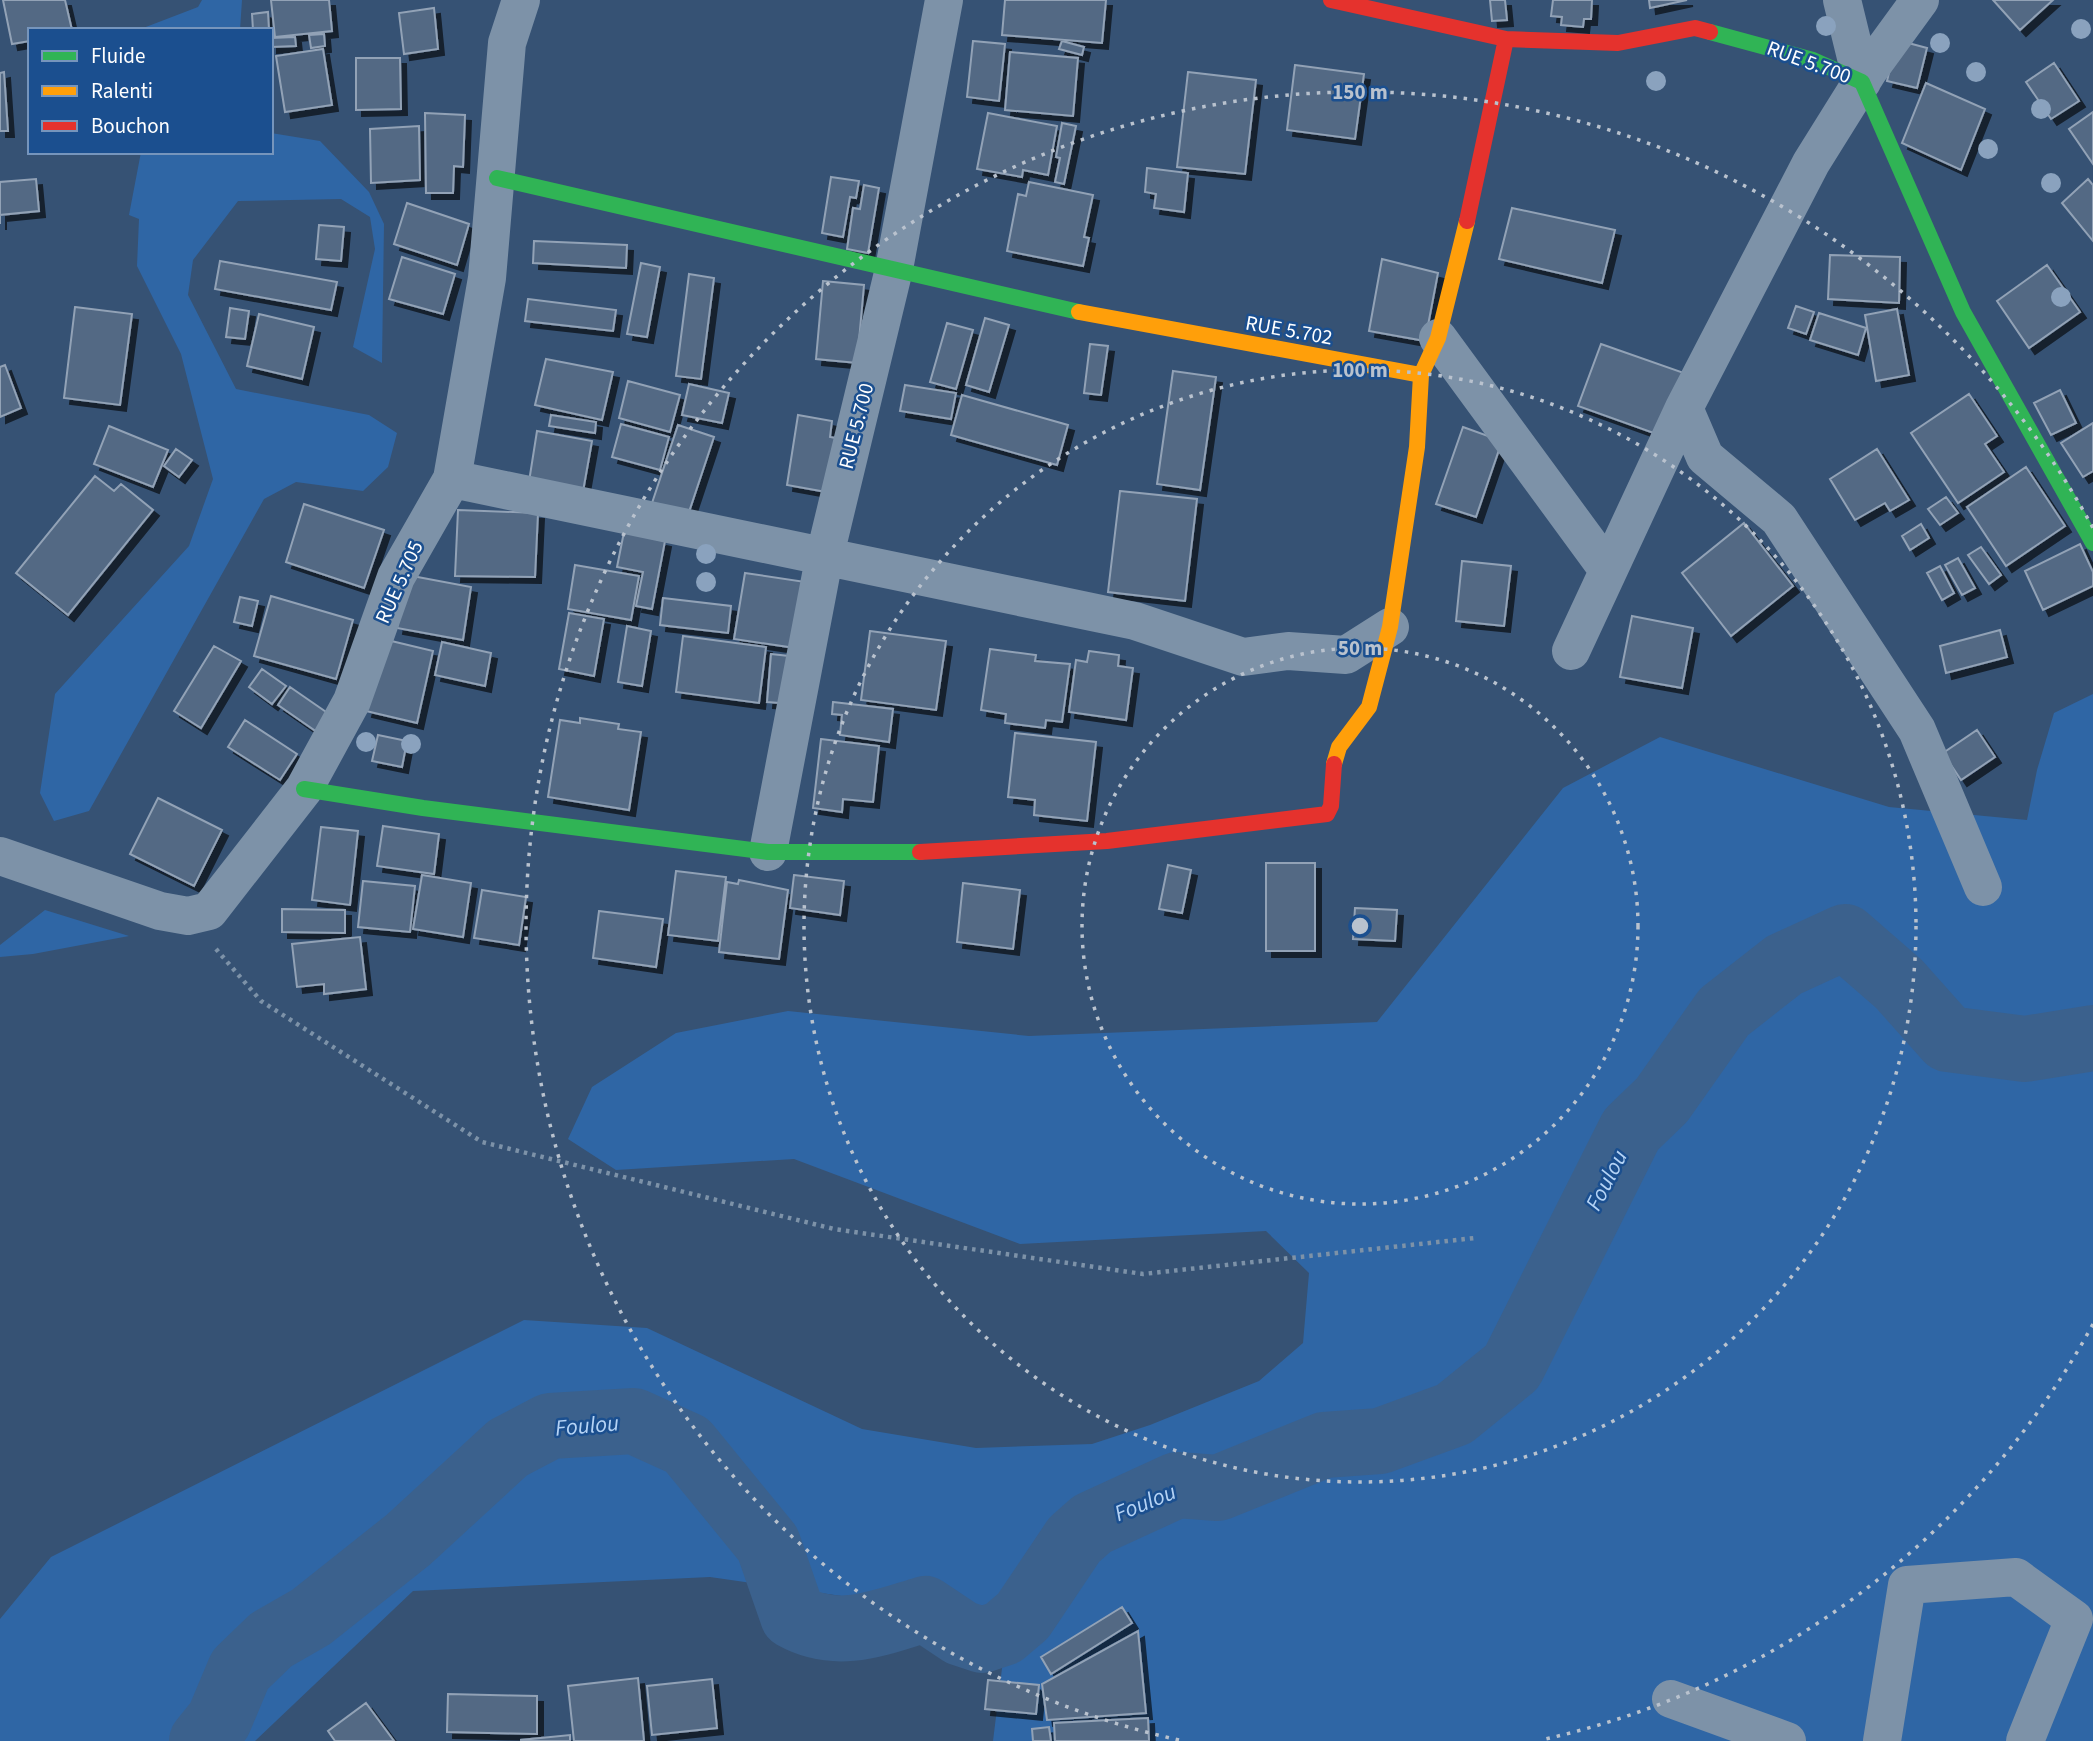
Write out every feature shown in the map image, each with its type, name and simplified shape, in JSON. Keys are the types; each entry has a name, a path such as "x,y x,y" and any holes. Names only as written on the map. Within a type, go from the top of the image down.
{"street":[{"name":"RUE 5.705","path":"188,916 209,911 304,789 352,701 396,577 452,479 487,278 507,43 521,0"},
{"name":"RUE 5.700","path":"768,852 824,559 894,269 944,0"},
{"name":"RUE 5.700","path":"1331,0 1506,39 1618,43 1695,27 1865,76 1963,312 2093,543"},
{"path":"1842,0 1865,76"},
{"path":"1571,651 1684,408 1811,163 1865,76 1920,0"},
{"path":"304,789 768,852 900,853 1107,841 1327,814 1331,806 1332,769 1339,747 1369,707 1390,627 1418,447 1421,375 1438,338 1453,285 1506,39"},
{"name":"RUE 5.702","path":"497,178 1147,326 1421,375"},
{"path":"1438,338 1608,570"},
{"path":"1684,408 1705,457 1779,519 1917,730 1983,887"},
{"path":"452,479 824,559 1135,621 1243,657 1258,657 1273,651 1346,655 1390,627"},
{"path":"0,856 160,911 188,916"},
{"path":"1882,1741 1907,1585 2016,1577 2074,1619 2025,1741"},
{"path":"1671,1699 1787,1741"}],"path":[{"path":"188,916 261,1002 482,1142 834,1228 1143,1275 1475,1238"}],"shaded area":[{"path":"202,0 242,0 240,28 143,28 198,7"},
{"path":"273,133 320,141 369,192 384,224 382,363 353,347 375,249 370,217 341,199 238,201 193,260 188,295 236,389 369,415 397,433 388,467 363,491 296,482 264,499 89,811 54,821 40,793 55,694 189,546 213,479 181,354 137,266 139,219 129,215 141,154 273,154"},
{"path":"2093,694 2093,1741 993,1741 1008,1620 710,1577 413,1591 255,1741 0,1741 0,1619 51,1557 524,1320 647,1328 862,1429 976,1448 1092,1444 1150,1425 1259,1381 1303,1343 1309,1273 1266,1231 1020,1244 794,1159 616,1170 568,1139 592,1087 676,1033 788,1011 1029,1036 1377,1022 1563,788 1660,737 1889,807 2027,820 2037,770 2054,713"},
{"path":"45,910 129,936 33,954 0,957 0,945"}],"building":[{"path":"3,0 65,0 72,28 28,28 28,41 12,44"},
{"path":"271,0 329,0 332,31 275,37"},
{"path":"1005,0 1106,0 1102,43 1002,35"},
{"path":"1490,0 1505,0 1507,20 1492,21"},
{"path":"1553,0 1592,0 1591,19 1584,19 1583,27 1561,25 1562,17 1551,16"},
{"path":"1649,0 1687,0 1650,8"},
{"path":"1993,0 2053,0 2020,30"},
{"path":"434,8 438,49 404,54 399,13"},
{"path":"268,12 269,28 253,28 252,14"},
{"path":"324,34 325,46 311,48 309,35"},
{"path":"295,37 296,46 273,47 273,38"},
{"path":"1897,40 1927,48 1917,88 1887,81"},
{"path":"973,41 1005,44 999,101 967,97"},
{"path":"1062,41 1084,47 1082,55 1059,49"},
{"path":"323,49 332,105 285,112 276,56"},
{"path":"1010,52 1078,58 1073,116 1005,110"},
{"path":"356,58 400,58 401,109 356,110"},
{"path":"2054,63 2079,101 2051,119 2026,82"},
{"path":"1295,65 1364,74 1355,139 1287,130"},
{"path":"4,72 8,131 0,131 0,73"},
{"path":"1188,72 1256,80 1245,174 1177,167"},
{"path":"1926,83 1985,109 1961,170 1902,143"},
{"path":"2093,112 2093,164 2069,129"},
{"path":"425,113 465,115 463,167 454,166 453,193 426,193"},
{"path":"988,113 1057,126 1048,175 1023,170 1022,177 977,169"},
{"path":"1062,123 1076,126 1064,184 1055,182 1060,158 1056,157"},
{"path":"419,126 420,180 371,183 370,129"},
{"path":"1147,168 1188,173 1184,212 1154,208 1156,194 1145,192"},
{"path":"831,177 859,181 856,198 850,197 843,237 822,233"},
{"path":"36,179 39,211 0,215 0,182"},
{"path":"2088,179 2093,185 2093,241 2062,203"},
{"path":"1029,182 1093,195 1084,237 1089,238 1083,266 1007,251 1018,194 1026,196"},
{"path":"864,185 879,188 868,253 847,249 853,208 860,209"},
{"path":"407,203 469,224 457,265 394,244"},
{"path":"1512,208 1615,230 1602,283 1499,259"},
{"path":"319,225 344,227 341,261 316,259"},
{"path":"534,241 627,245 626,268 533,263"},
{"path":"1830,255 1900,257 1899,303 1828,299"},
{"path":"402,257 455,274 443,314 389,299"},
{"path":"1382,259 1438,273 1425,341 1369,331"},
{"path":"220,261 337,282 331,310 215,289"},
{"path":"641,263 660,267 647,337 627,334"},
{"path":"2047,265 2080,312 2029,348 1997,301"},
{"path":"689,274 714,278 701,379 676,376"},
{"path":"823,281 864,285 857,363 816,359"},
{"path":"528,299 616,310 613,331 525,321"},
{"path":"1796,306 1814,312 1806,334 1788,328"},
{"path":"75,307 132,314 120,405 64,398"},
{"path":"230,308 249,311 245,339 226,337"},
{"path":"1897,309 1909,375 1876,381 1865,315"},
{"path":"1819,313 1866,328 1858,355 1810,340"},
{"path":"259,314 314,327 302,379 247,366"},
{"path":"985,318 1009,325 989,392 966,385"},
{"path":"947,323 973,330 956,389 930,382"},
{"path":"1090,344 1108,346 1101,395 1084,393"},
{"path":"1601,344 1684,373 1662,436 1578,406"},
{"path":"546,359 613,372 602,420 535,405"},
{"path":"5,365 21,408 0,417 0,367"},
{"path":"1173,371 1216,377 1200,490 1157,484"},
{"path":"628,381 680,395 670,432 619,418"},
{"path":"689,384 729,393 722,423 682,415"},
{"path":"905,385 956,393 951,419 900,411"},
{"path":"2060,390 2076,423 2051,435 2034,403"},
{"path":"1969,394 1997,436 1985,444 2004,472 1958,503 1911,433"},
{"path":"962,395 1068,425 1057,465 951,435"},
{"path":"551,415 596,422 595,433 549,426"},
{"path":"798,415 832,421 830,437 851,441 843,495 787,485"},
{"path":"2093,423 2093,471 2083,477 2061,443"},
{"path":"621,424 669,437 660,470 612,457"},
{"path":"678,425 714,437 687,518 651,506"},
{"path":"109,426 168,450 153,487 94,464"},
{"path":"1463,427 1502,441 1476,517 1436,504"},
{"path":"537,431 592,441 582,497 528,488"},
{"path":"176,449 192,460 179,477 164,466"},
{"path":"1877,449 1909,500 1890,511 1885,503 1855,520 1830,479"},
{"path":"2026,467 2065,526 2006,566 1967,507"},
{"path":"95,476 114,491 121,484 153,510 68,615 16,573"},
{"path":"1120,491 1197,499 1185,601 1108,592"},
{"path":"1946,497 1958,513 1940,525 1928,509"},
{"path":"304,504 384,530 364,588 286,562"},
{"path":"458,510 538,513 535,577 455,576"},
{"path":"1744,523 1793,586 1731,636 1682,573"},
{"path":"1921,524 1929,538 1910,550 1902,536"},
{"path":"624,532 665,541 652,609 636,606 643,572 617,567"},
{"path":"2080,544 2093,572 2093,586 2043,610 2025,571"},
{"path":"1981,547 2001,575 1989,584 1968,555"},
{"path":"1958,558 1975,588 1962,595 1945,565"},
{"path":"1462,561 1511,566 1504,626 1456,621"},
{"path":"575,565 639,576 631,620 568,609"},
{"path":"1940,566 1954,593 1942,600 1927,573"},
{"path":"745,573 812,583 802,649 734,639"},
{"path":"407,575 471,587 463,640 397,628"},
{"path":"271,596 353,620 336,679 254,656"},
{"path":"240,597 258,601 252,626 234,622"},
{"path":"663,598 731,606 728,633 660,625"},
{"path":"569,613 604,619 594,676 559,669"},
{"path":"1632,616 1693,628 1682,688 1620,677"},
{"path":"627,626 651,631 642,686 618,682"},
{"path":"2000,630 2007,657 1946,673 1940,646"},
{"path":"870,631 946,641 936,710 861,700"},
{"path":"683,636 766,647 759,703 676,692"},
{"path":"383,639 433,651 417,723 366,711"},
{"path":"442,642 491,653 485,686 435,675"},
{"path":"214,646 241,661 201,728 174,711"},
{"path":"990,649 1036,655 1035,661 1070,664 1062,722 1046,720 1045,728 1005,723 1006,714 981,710"},
{"path":"1089,651 1119,655 1118,666 1133,668 1126,720 1069,712 1076,660 1087,662"},
{"path":"771,654 798,657 793,704 767,702"},
{"path":"262,669 286,686 272,704 249,687"},
{"path":"290,687 329,714 317,732 278,705"},
{"path":"833,702 893,709 889,742 840,735 842,715 832,714"},
{"path":"580,718 619,724 618,729 641,732 629,810 548,797 560,720 580,723"},
{"path":"245,720 297,754 280,780 228,747"},
{"path":"1977,730 1995,757 1961,780 1943,753"},
{"path":"1015,733 1096,742 1087,821 1034,815 1035,800 1008,797"},
{"path":"378,735 407,741 402,767 372,761"},
{"path":"821,739 879,746 873,802 843,799 842,812 813,808"},
{"path":"158,798 222,830 194,886 130,854"},
{"path":"383,826 439,834 434,874 377,866"},
{"path":"321,827 358,831 350,905 312,900"},
{"path":"1266,863 1315,863 1315,951 1266,951"},
{"path":"1168,865 1191,870 1182,913 1159,909"},
{"path":"676,871 726,877 718,941 668,935"},
{"path":"422,875 471,883 463,937 413,929"},
{"path":"794,875 844,881 840,915 790,908"},
{"path":"739,880 788,890 779,959 719,952 727,882 738,884"},
{"path":"363,881 415,886 410,932 358,927"},
{"path":"963,883 1020,890 1013,949 957,942"},
{"path":"482,890 526,897 519,945 474,938"},
{"path":"1355,908 1397,910 1395,941 1353,939"},
{"path":"282,909 345,910 345,933 282,932"},
{"path":"599,911 663,919 656,967 593,958"},
{"path":"360,937 366,989 324,994 324,984 297,987 292,944"},
{"path":"1122,1607 1132,1623 1051,1674 1041,1657"},
{"path":"1138,1631 1146,1713 1047,1720 1042,1684"},
{"path":"638,1678 644,1741 574,1741 568,1686"},
{"path":"712,1679 717,1728 652,1735 647,1686"},
{"path":"988,1680 1039,1685 1036,1714 985,1709"},
{"path":"448,1694 537,1696 537,1734 447,1732"},
{"path":"366,1703 394,1741 335,1741 328,1731"},
{"path":"1148,1718 1149,1741 1055,1741 1054,1723"},
{"path":"1049,1727 1051,1741 1033,1741 1032,1729"},
{"path":"570,1735 570,1741 521,1741 521,1740"}],"waterway":[{"name":"Foulou","path":"202,1741 219,1720 240,1670 271,1640 311,1617 408,1540 508,1448 550,1426 634,1421 687,1445 768,1544 793,1616 826,1627 842,1628 875,1624 925,1609 961,1633 982,1640 1003,1633 1023,1616 1074,1540 1092,1524 1177,1485 1218,1488 1324,1445 1380,1441 1454,1414 1512,1367 1631,1130 1662,1100 1724,1012 1784,965 1845,937 1899,984 1948,1039 2025,1049 2093,1038"}],"traffic: fast":[{"path":"1710,32 1813,60 1862,82 1963,312 2093,543"},
{"path":"497,178 1079,312"},
{"path":"304,789 423,808 768,852 920,852"}],"traffic: slow":[{"path":"1079,312 1421,375 1438,338 1467,221"},
{"path":"1334,764 1339,747 1369,707 1390,627 1417,447 1421,375"}],"traffic: jam":[{"path":"1331,0 1506,39 1618,43 1695,28 1710,32"},
{"path":"1467,221 1506,39"},
{"path":"920,852 1107,841 1327,814 1331,806 1334,764"}]}
